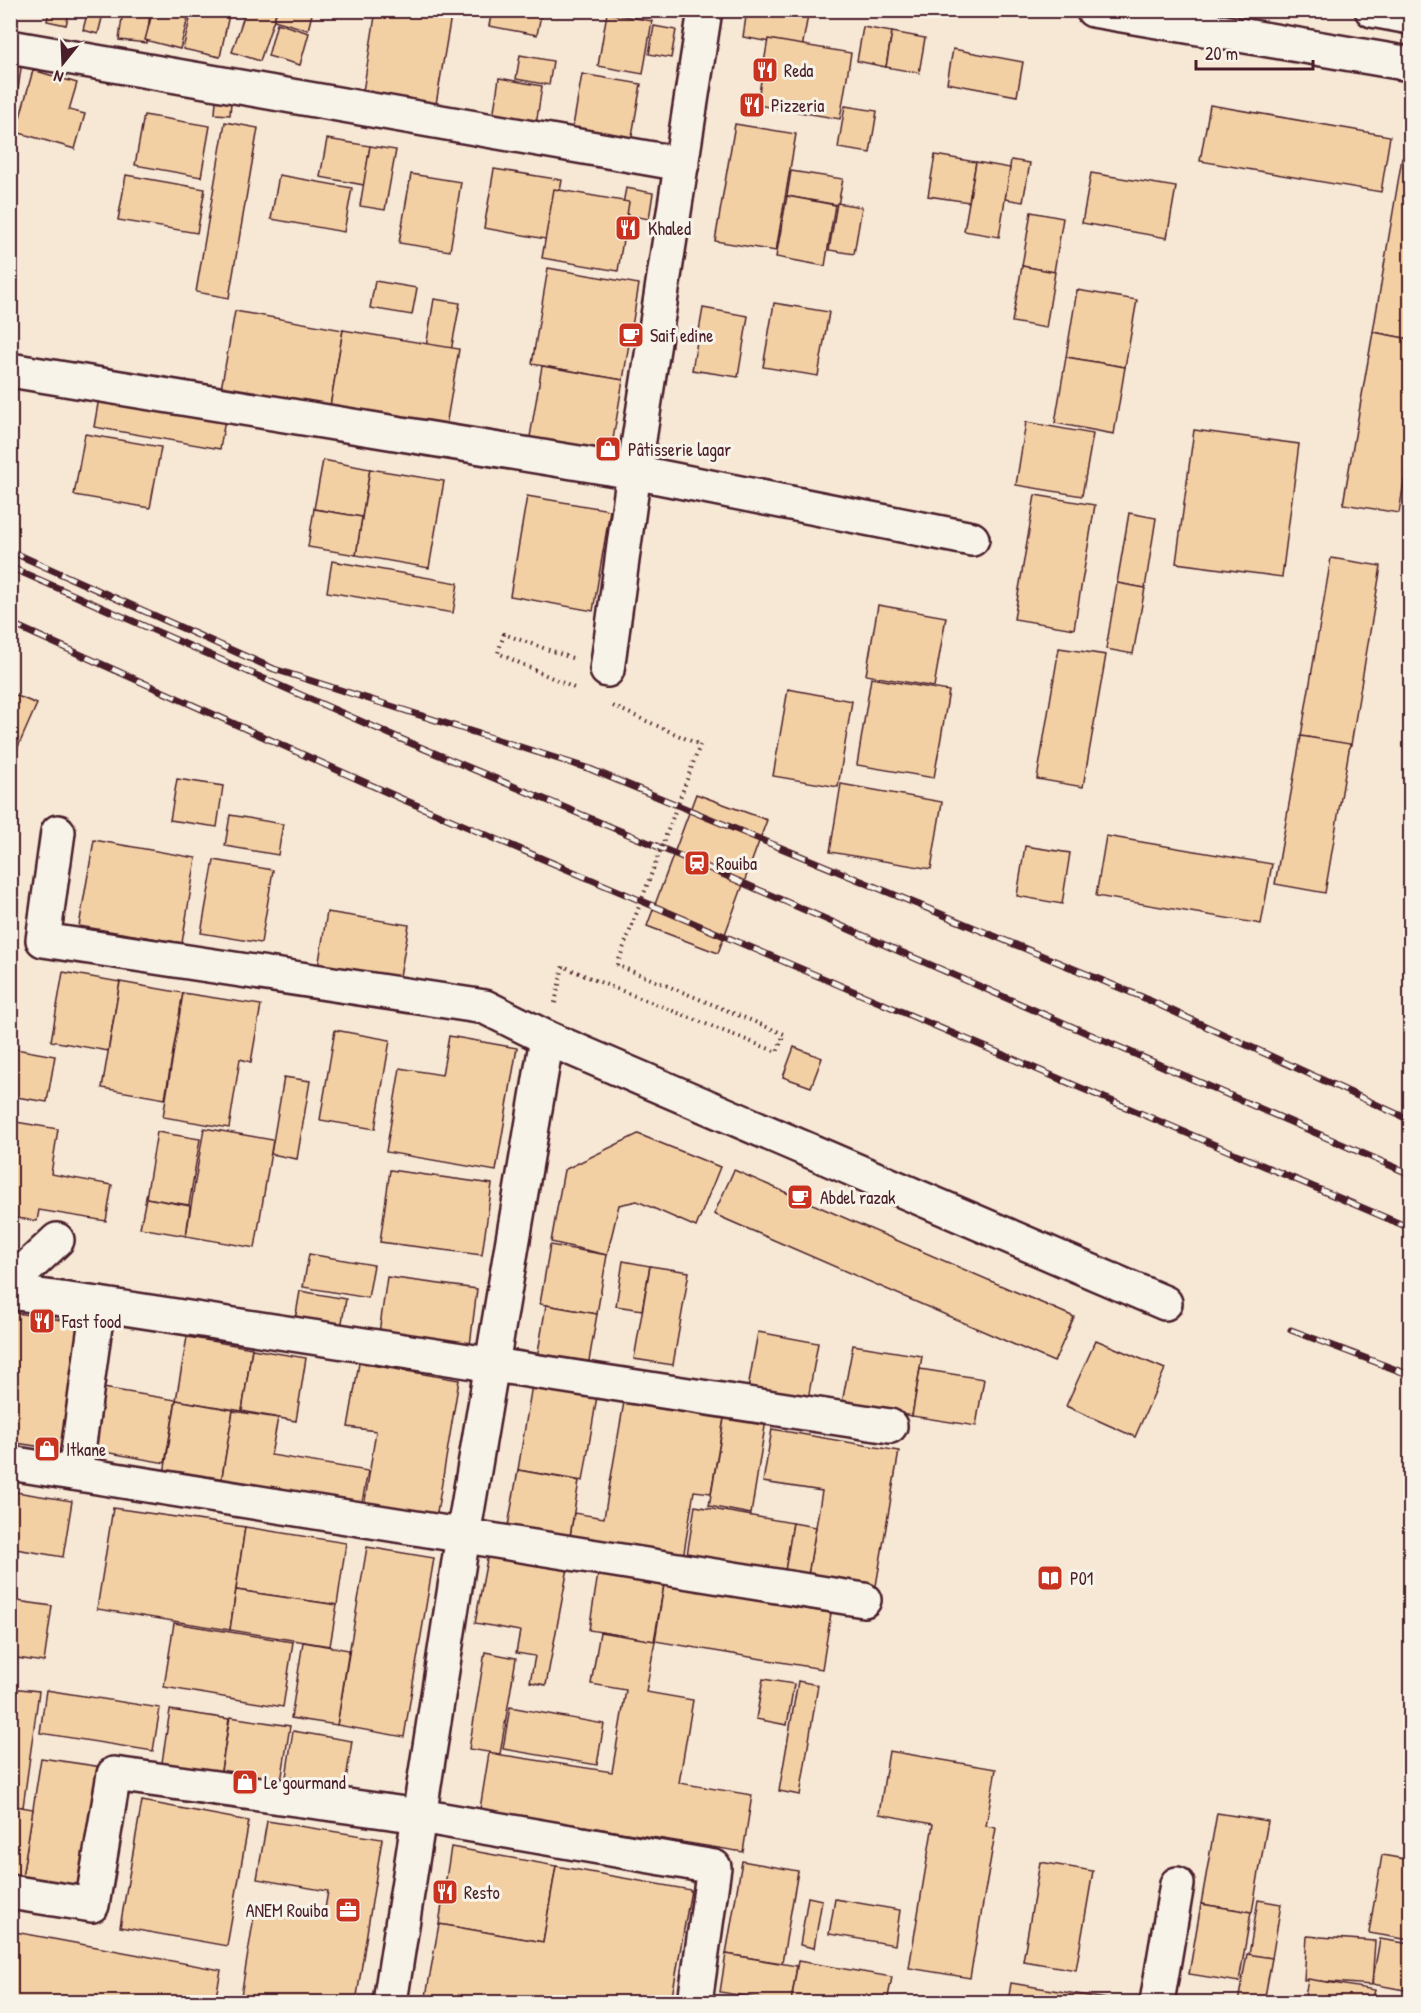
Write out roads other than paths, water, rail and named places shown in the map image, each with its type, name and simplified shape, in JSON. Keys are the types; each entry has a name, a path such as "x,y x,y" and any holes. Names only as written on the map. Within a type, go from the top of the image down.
{"street":[{"path":"607,670 634,472 705,10"},
{"path":"1093,10 1410,64"},
{"path":"1372,10 1410,17"},
{"path":"10,47 682,164"},
{"path":"10,370 634,472 972,539"},
{"path":"58,832 43,940 485,1007 547,1038 1165,1303"},
{"path":"390,2002 464,1536 547,1038"},
{"path":"10,1284 57,1240"},
{"path":"10,1292 890,1426"},
{"path":"75,1473 98,1304"},
{"path":"10,1463 864,1600"},
{"path":"10,1892 92,1905 114,1774 420,1816 714,1867 695,2002"},
{"path":"1157,2002 1177,1884"}],"railway":[{"path":"10,551 274,669 590,769 1142,997 1410,1120"},
{"path":"10,567 408,742 697,863 1410,1174"},
{"path":"10,623 402,799 1410,1228"},
{"path":"1291,1330 1410,1375"}],"place":[{"name":"Reda","path":"765,70"},
{"name":"Pizzeria","path":"752,105"},
{"name":"Khaled","path":"628,228"},
{"name":"Saif edine","path":"631,335"},
{"name":"Pâtisserie lagar","path":"608,449"},
{"name":"Rouiba","path":"697,863"},
{"name":"Abdel razak","path":"800,1197"},
{"name":"Fast food","path":"42,1321"},
{"name":"Itkane","path":"47,1449"},
{"name":"P01","path":"1050,1578"},
{"name":"Le gourmand","path":"245,1782"},
{"name":"Resto","path":"445,1892"},
{"name":"ANEM Rouiba","path":"348,1910"}]}
